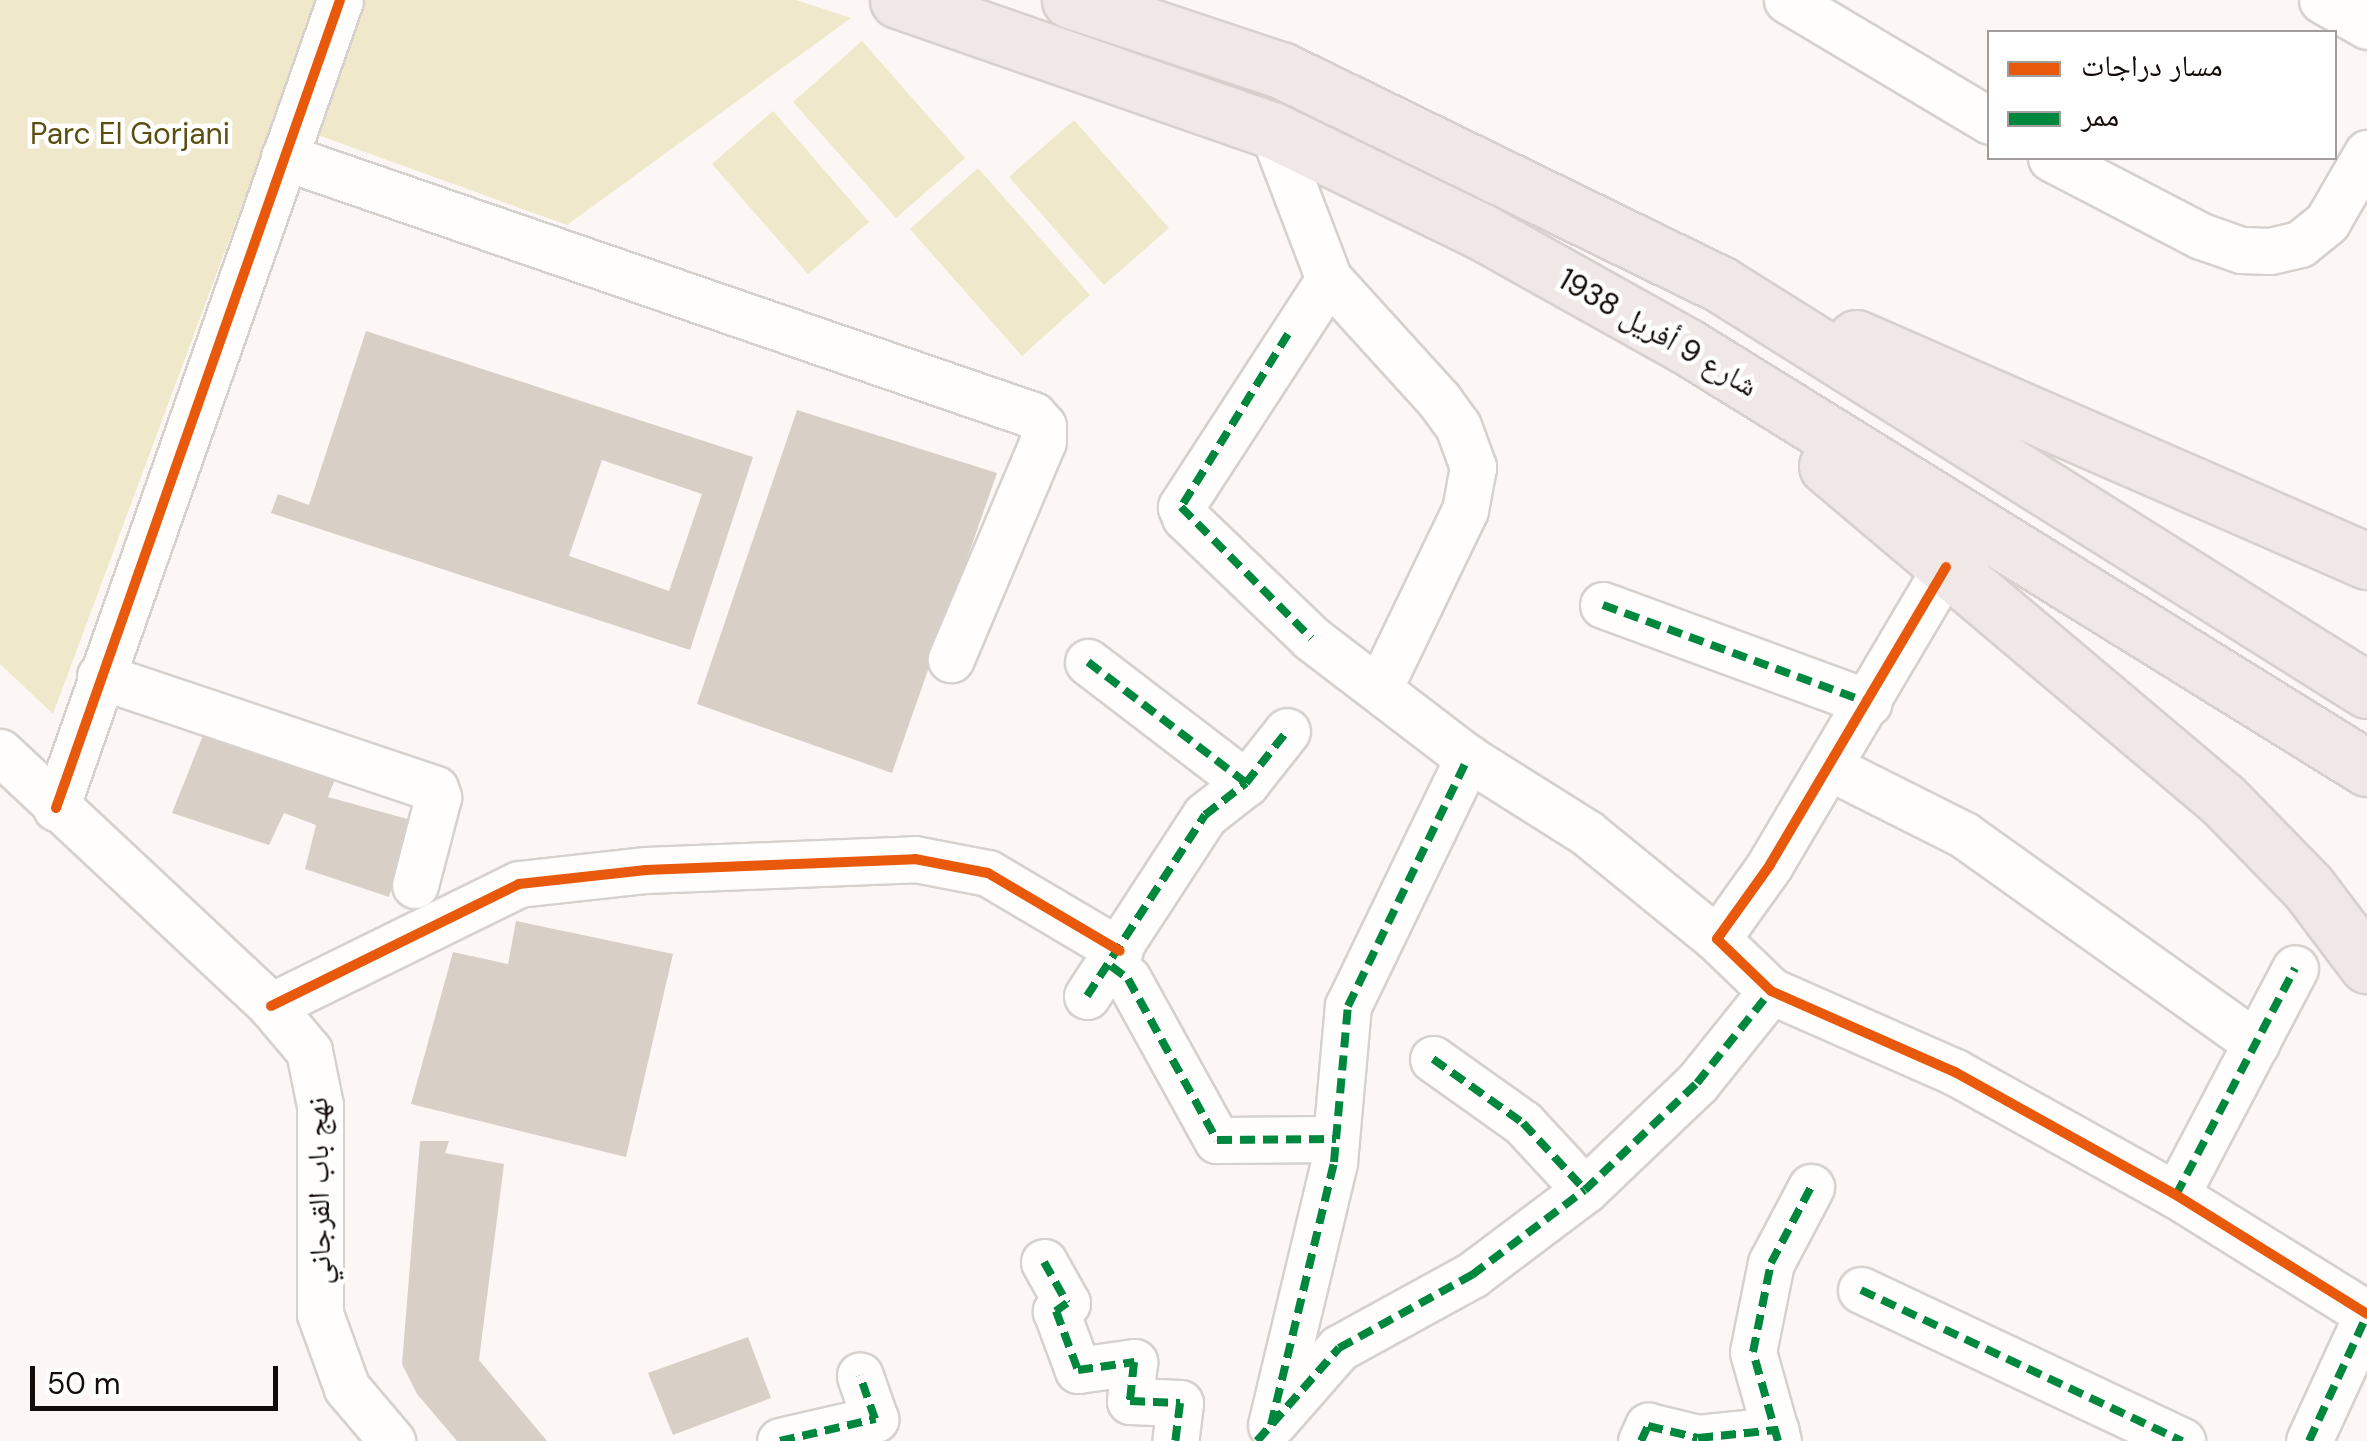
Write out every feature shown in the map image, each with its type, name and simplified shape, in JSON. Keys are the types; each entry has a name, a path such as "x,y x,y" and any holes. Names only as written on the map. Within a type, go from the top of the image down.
{"main road":[{"name":"شارع 9 أفريل 1938","path":"898,0 1272,130 1482,232 1688,347 2367,768"},
{"path":"1070,0 1282,70 1720,284 2367,561"},
{"path":"1720,284 2367,690"},
{"path":"1688,347 2223,800 2308,887 2367,965"},
{"path":"2057,578 2367,807"}],"street":[{"path":"56,808 340,0"},
{"path":"1787,0 1987,119"},
{"path":"2322,0 2367,26"},
{"path":"1272,130 1330,279 1439,400 1458,426 1473,467 1465,510 1379,689"},
{"path":"2055,160 2201,236 2241,250 2270,251 2300,244 2327,222 2367,153"},
{"path":"284,157 1033,415 1043,426 1044,441 951,660"},
{"path":"1330,279 1288,334 1181,507 1312,638 1468,758 1586,832 1717,939 1771,991 1955,1072 2176,1195 2367,1315 2308,1441"},
{"path":"1717,939 1869,703 1946,567"},
{"path":"1604,604 1869,703"},
{"path":"1088,662 1246,783"},
{"path":"100,676 435,790 415,885"},
{"path":"1106,971 1205,815 1246,783 1288,731"},
{"name":"نهج باب القرجاني","path":"0,752 271,1006 310,1051 318,1077 320,1314 329,1353 346,1388 392,1441"},
{"path":"1264,1433 1336,1139 1348,1006 1468,758"},
{"path":"1829,767 1964,835 2256,1043"},
{"path":"271,1006 519,884 646,870 915,860 988,873 1106,971 1128,979 1217,1140 1336,1139"},
{"path":"2176,1195 2295,968"},
{"path":"1264,1433 1338,1348 1472,1276 1585,1190 1697,1083 1771,991"},
{"path":"1433,1058 1523,1123 1585,1190"},
{"path":"1641,1441 1648,1426 1698,1438 1777,1435 1753,1352 1771,1263 1811,1187"},
{"path":"1044,1262 1067,1304 1056,1311 1078,1370 1134,1362 1130,1400 1180,1403 1174,1441"},
{"path":"1861,1290 2182,1441"},
{"path":"780,1441 874,1419 860,1376"}],"green space":[{"name":"Parc El Gorjani","path":"0,0 796,0 851,18 567,225 274,119 53,714 0,664"},
{"path":"862,41 965,158 896,218 793,102"},
{"path":"773,111 869,222 808,274 712,164"},
{"path":"1074,120 1169,228 1104,285 1009,177"},
{"path":"978,168 1090,295 1022,356 910,229"}],"building":[{"path":"366,331 753,457 690,650 271,513 278,494 309,505","holes":["602,460 702,494 669,591 569,556"]},
{"path":"797,410 997,473 892,773 697,704"},
{"path":"206,728 339,769 328,797 411,820 389,897 305,869 316,825 284,813 269,845 172,813"},
{"path":"516,921 673,954 626,1157 411,1104 453,952 508,964"},
{"path":"420,1141 449,1141 445,1153 504,1164 479,1360 547,1441 457,1441 417,1394 402,1364"},
{"path":"748,1337 771,1398 673,1435 648,1373"}],"marked path":[{"path":"1288,334 1181,507 1311,638"},
{"path":"1603,605 1869,703"},
{"path":"1088,662 1246,783"},
{"path":"1087,996 1205,815 1246,783 1287,731"},
{"path":"1271,1425 1334,1162 1348,1006 1468,758"},
{"path":"1111,966 1128,979 1217,1140 1336,1139"},
{"path":"2176,1195 2295,968"},
{"path":"1257,1441 1339,1348 1472,1275 1585,1190 1697,1083 1771,991"},
{"path":"1433,1059 1523,1123 1585,1190"},
{"path":"1778,1441 1753,1352 1771,1263 1811,1187"},
{"path":"1044,1262 1067,1303 1056,1311 1078,1370 1134,1362 1130,1401 1180,1403 1175,1441"},
{"path":"1861,1290 2182,1441"},
{"path":"2309,1441 2367,1315"},
{"path":"780,1441 875,1419 860,1376"},
{"path":"1641,1441 1648,1426 1698,1438 1776,1430"}],"cycle path":[{"path":"56,808 340,0"},
{"path":"1946,567 1770,865 1717,939 1771,991 1955,1072 2176,1195 2367,1314"},
{"path":"271,1006 519,884 646,870 915,859 988,873 1120,951"}]}
